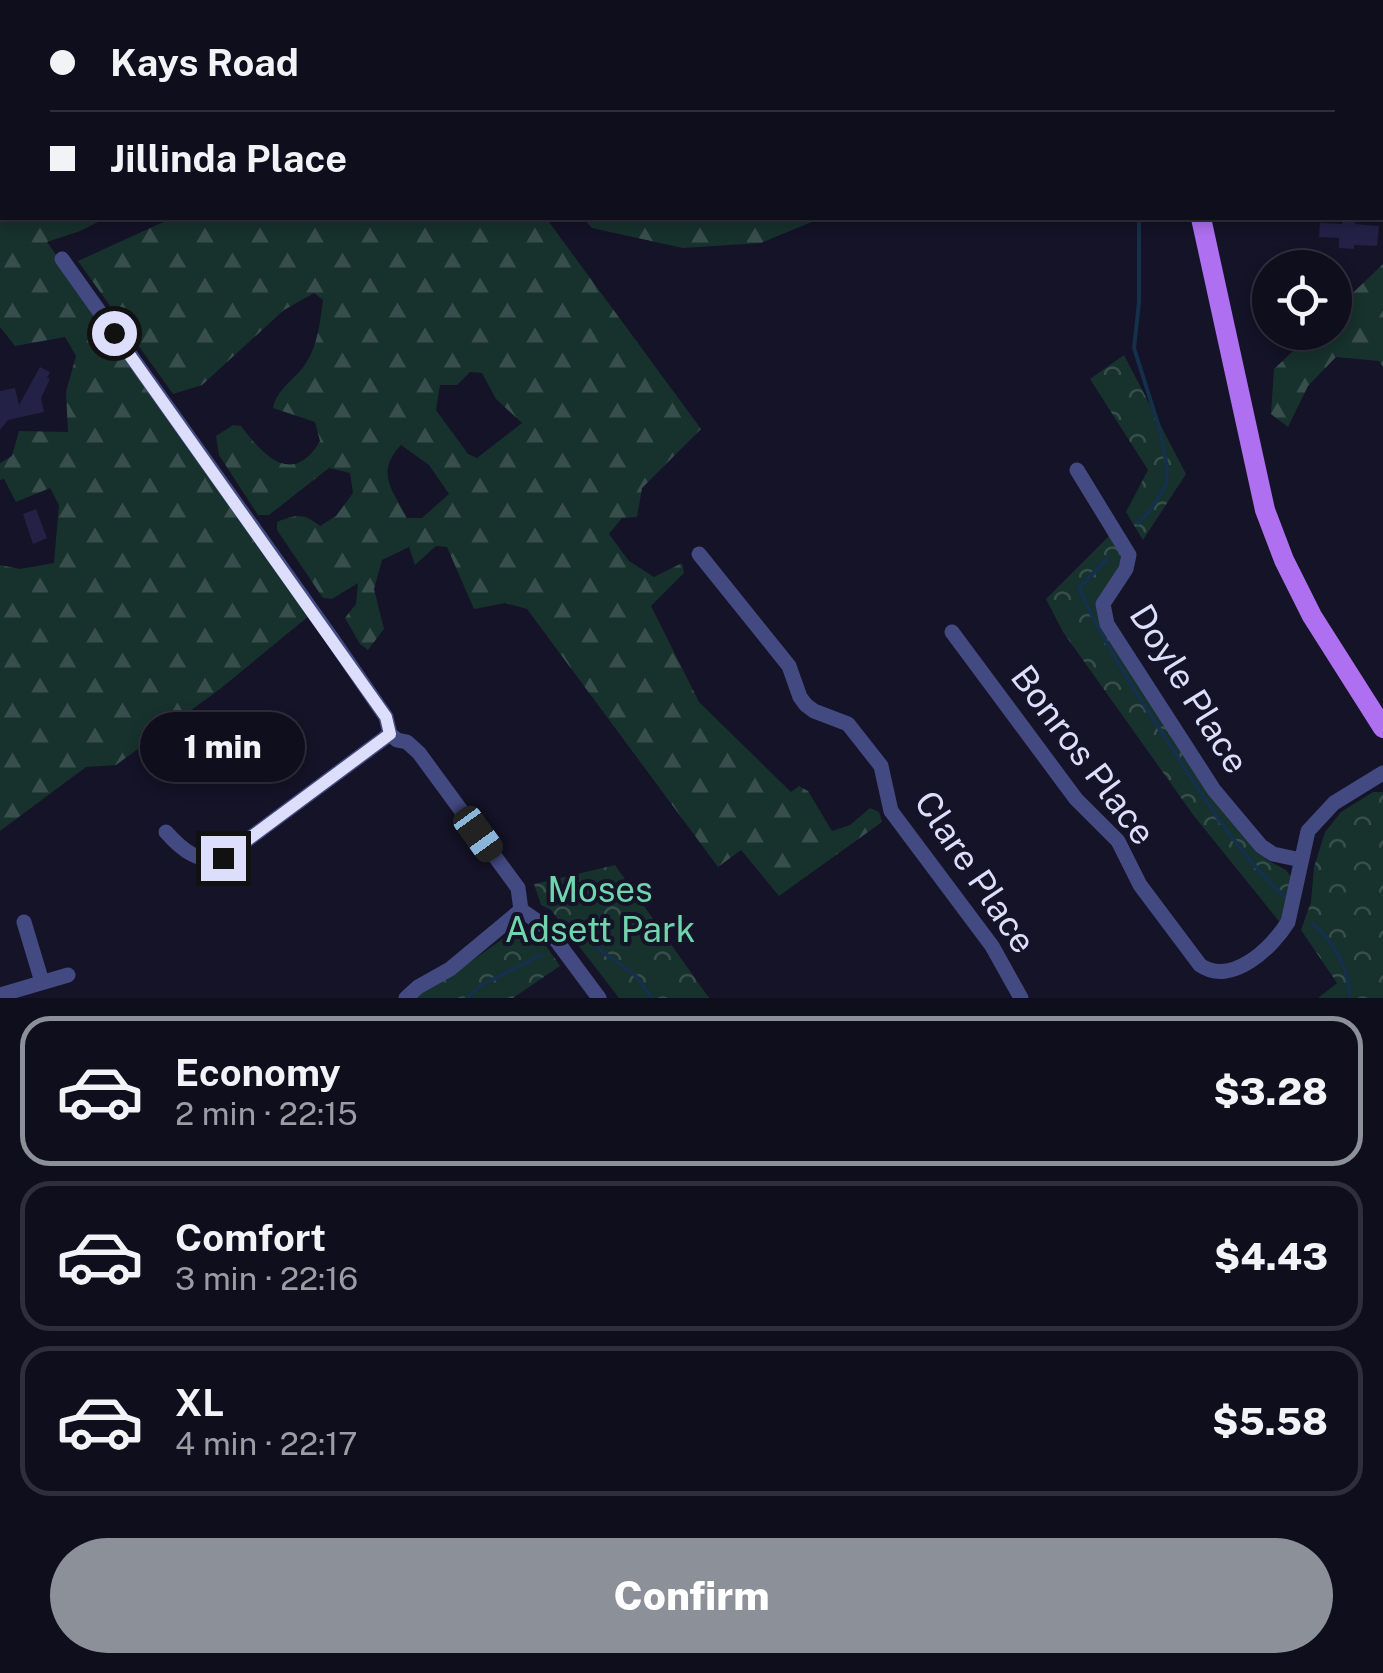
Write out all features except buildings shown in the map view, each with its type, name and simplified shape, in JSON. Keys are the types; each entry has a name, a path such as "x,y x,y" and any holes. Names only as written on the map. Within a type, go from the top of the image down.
{"main road":[{"path":"1201,220 1266,510 1284,560 1312,616 1383,728"}],"street":[{"path":"62,259 386,717 390,734 418,753 518,888 521,910 547,928 598,998"},
{"name":"Doyle Place","path":"1077,470 1129,554 1126,568 1103,604 1107,624 1214,790 1261,846 1273,854 1301,860"},
{"name":"Clare Place","path":"699,554 794,672 806,705 831,720 848,724 881,766 891,811 992,946 1021,998"},
{"name":"Bonros Place","path":"952,632 1076,799 1118,840 1140,886 1205,969 1218,974 1232,972 1281,934 1288,922 1305,838 1315,820 1334,803 1383,773"},
{"path":"166,832 189,854 208,862 223,858 390,734"},
{"path":"406,998 418,986 450,969 521,910"},
{"path":"24,922 42,982"},
{"path":"0,995 68,975"}],"green space":[{"path":"0,220 102,220 47,242 310,615 220,689 116,765 86,767 0,831 0,565 20,569 54,563 59,505 50,488 16,502 4,479 0,480 0,463 12,456 19,431 68,432 66,392 76,356 65,337 15,346 0,327"},
{"path":"168,220 547,220 701,429 642,488 637,517 622,518 609,534 629,561 654,577 682,563 684,573 651,606 699,702 791,792 799,786 808,791 832,831 850,825 870,808 879,812 882,822 779,896 741,850 718,867 527,609 505,603 474,609 447,547 436,546 415,565 409,547 382,560 374,589 384,629 368,650 360,644 345,618 356,604 358,583 332,599 323,598 277,530 277,522 290,517 304,517 320,526 336,516 353,493 350,473 329,468 269,515 258,515 219,455 216,436 233,425 241,426 268,456 288,465 299,463 320,441 315,422 273,408 278,395 310,356 323,300 314,293 284,310 202,385 173,394 78,261","holes":["470,372 482,373 496,399 522,423 477,458 468,454 436,410 440,385 457,385","401,445 429,465 449,494 422,518 407,518 392,490 389,464"]},
{"path":"585,220 816,220 761,243 683,248 592,228"},
{"path":"1383,264 1383,367 1379,361 1336,357 1308,386 1288,427 1271,414 1274,369 1294,350 1352,350 1352,294"},
{"path":"1124,355 1186,474 1143,540 1126,512 1148,470 1090,379"},
{"path":"1111,534 1124,557 1100,607 1214,795 1267,860 1286,870 1293,880 1283,926 1194,816 1063,632 1046,599"},
{"path":"1373,792 1383,792 1383,998 1318,998 1337,983 1301,930 1311,902 1314,867 1325,832 1341,812"},
{"name":"Moses Adsett Park","path":"615,865 709,998 619,998 551,910 541,905 534,884"},
{"path":"521,926 535,930 560,966 513,998 414,998 443,981"}],"waterway":[{"path":"1138,523 1166,485 1167,467 1160,430 1134,348 1139,302 1139,220"},
{"path":"1107,559 1079,588 1099,628 1194,783 1251,862 1285,897"},
{"path":"1313,924 1339,957 1350,998"},
{"path":"596,947 635,975 652,998"},
{"path":"467,998 480,986 541,955"}],"route":[{"path":"114,333 386,717 390,734 223,858"}]}
